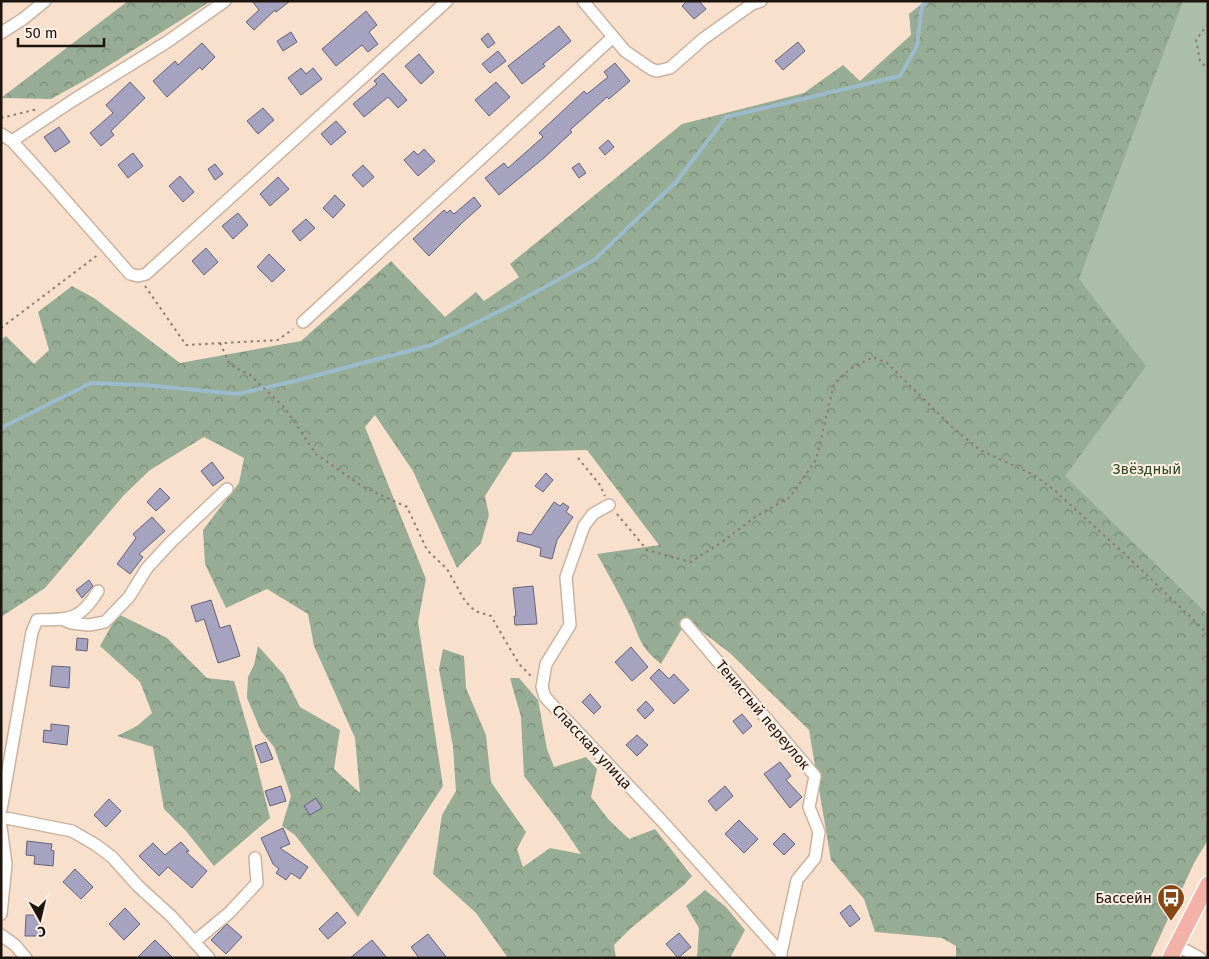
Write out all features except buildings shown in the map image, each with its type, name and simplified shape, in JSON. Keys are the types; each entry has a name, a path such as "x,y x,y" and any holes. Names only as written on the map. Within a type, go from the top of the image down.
{"main road":[{"path":"1173,951 1208,884"}],"street":[{"path":"1,33 23,20 45,1"},
{"path":"12,142 72,101 167,42 225,1"},
{"path":"1,134 12,142 107,248 134,275 146,274 448,1"},
{"path":"583,1 625,51 651,69 661,71 670,68 703,39 752,4 761,1"},
{"path":"303,322 613,37"},
{"path":"63,619 71,623 89,625 105,622 129,597 147,568 227,489"},
{"path":"542,687 546,664 570,624 566,577 584,526 593,514 609,505"},
{"path":"1,810 32,632 37,620 63,619 77,616 91,602 98,591"},
{"name":"Тенистый переулок","path":"686,624 815,776 809,807 819,832 815,858 796,880 781,956"},
{"name":"Спасская улица","path":"542,687 545,697 661,820 781,956"},
{"path":"1,817 72,832 96,845 112,857 138,886 171,916 209,958"},
{"path":"1,827 6,864 1,914"},
{"path":"194,942 229,912 257,883 255,858"},
{"path":"1,935 15,945 26,958"},
{"path":"1173,951 1200,958"}],"path":[{"path":"1208,24 1196,40 1200,61 1208,69"},
{"path":"1,118 46,107"},
{"path":"1,328 107,248"},
{"path":"134,275 186,345 278,340 303,322"},
{"path":"220,344 230,365 250,375 284,408 316,454 363,487 407,507 428,550 447,569 465,601 475,611 490,616 519,664 542,687"},
{"path":"578,458 600,485 609,505 647,550 691,562 755,517 790,497 816,460 834,384 850,369 873,356 887,363 952,427 980,450 1034,475 1054,490 1128,557 1208,634"}],"green space":[{"path":"128,1 211,1 89,78 51,99 1,98"},
{"path":"925,1 1208,1 1208,840 1194,863 1150,958 956,958 956,946 942,938 875,932 864,899 831,860 809,730 731,654 687,620 661,664 648,652 641,642 626,608 597,554 659,545 587,450 513,452 485,496 489,515 481,543 457,568 413,471 375,415 365,427 426,579 418,622 443,786 358,917 295,835 282,826 291,796 274,747 261,731 247,698 248,677 254,665 258,646 284,675 300,707 340,730 334,769 360,793 355,738 314,646 308,614 267,589 226,608 205,564 203,530 239,483 244,458 204,437 150,470 124,495 45,588 1,617 1,340 6,336 34,364 49,350 38,312 72,286 94,298 180,363 301,341 391,261 445,317 476,292 484,301 519,277 510,264 682,124 804,93 843,65 860,81 911,35 909,14"},
{"name":"Звёздный","path":"1183,1 1208,1 1208,615 1065,476 1146,366 1079,279"},
{"path":"118,614 167,638 207,678 234,681 270,818 214,866 186,831 164,809 153,747 117,736 137,726 152,713 140,682 100,646"},
{"path":"443,649 464,656 466,688 486,735 491,782 526,832 517,849 523,867 550,848 581,854 524,776 521,717 510,678 519,678 538,700 547,749 554,767 586,757 597,769 591,797 609,820 629,839 655,829 692,876 614,945 616,958 508,958 476,913 433,874 442,815 456,791 453,747 439,669"},
{"path":"705,890 726,907 745,930 730,958 697,958 699,928 686,906"}],"waterway":[{"path":"1,428 91,383 145,385 237,394 295,381 431,345 512,305 594,260 676,182 726,117 900,76 917,46 922,6 928,1"}],"place":[{"name":"Бассейн","path":"1171,922"}]}
